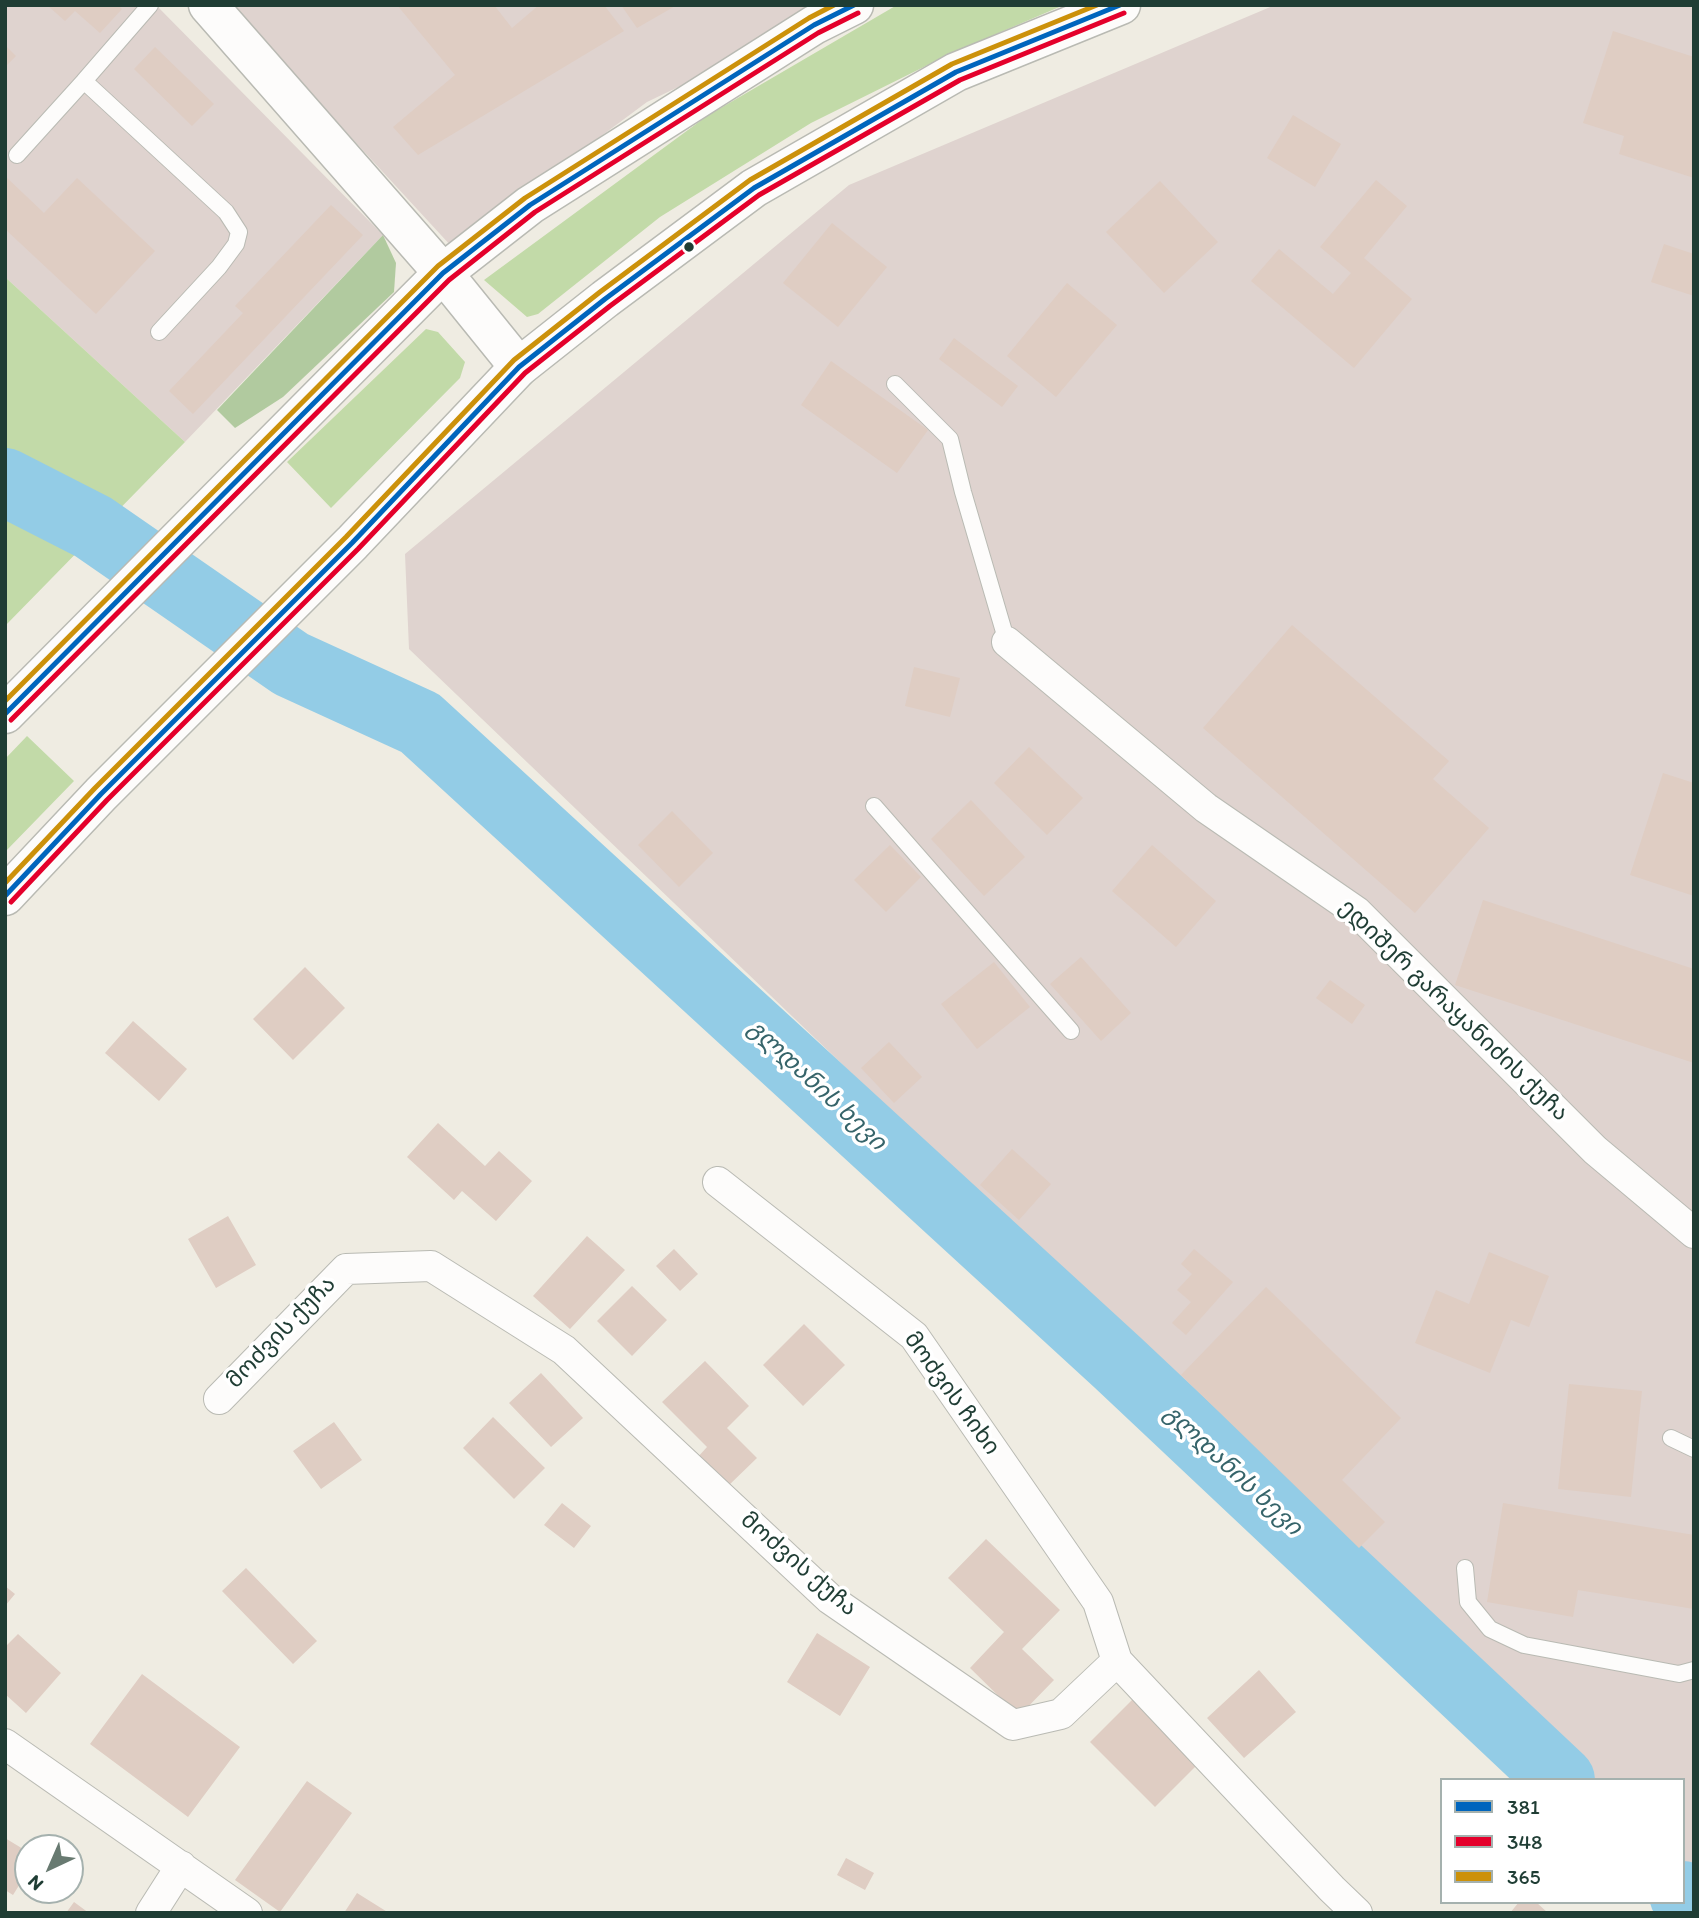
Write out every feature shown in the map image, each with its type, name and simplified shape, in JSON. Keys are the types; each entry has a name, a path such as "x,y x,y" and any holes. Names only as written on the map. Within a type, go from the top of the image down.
{"main road":[{"path":"208,5 443,273 519,367"},
{"path":"9,711 443,273 530,205 808,15 854,5"},
{"path":"5,896 101,794 352,543 519,367 754,188 956,72 1121,5"}],"street":[{"name":"ედიშერ გარაყანიძის ქუჩა","path":"1007,642 1206,808 1357,912 1595,1150 1694,1233"},
{"name":"მოძვის ჩიხი","path":"718,1182 914,1336 1098,1602 1117,1661"},
{"name":"მოძვის ქუჩა","path":"219,1399 346,1269 431,1266 564,1350 830,1599 1013,1725 1061,1714 1117,1661"},
{"path":"1117,1661 1357,1913"},
{"path":"5,1744 247,1913"},
{"path":"151,1913 181,1866"}],"lane":[{"path":"17,155 150,5"},
{"path":"83,81 226,212 239,232 236,244 219,267 159,332"},
{"path":"895,384 950,439 1007,642"},
{"path":"874,806 1071,1031"},
{"path":"1671,1438 1694,1449"},
{"path":"1465,1568 1468,1602 1490,1629 1524,1645 1679,1674 1694,1670"}],"shaded area":[{"path":"5,5 156,5 383,235 185,442 5,277"},
{"path":"229,5 849,5 647,102 452,247"},
{"path":"1275,5 1694,5 1694,1880 1685,1872 1685,1778 1587,1778 409,649 405,554 849,185"}],"green space":[{"path":"897,5 1064,5 952,53 811,123 660,217 538,314 527,317 484,280 707,116"},
{"path":"383,235 396,263 394,292 283,397 235,428 217,410"},
{"path":"5,277 185,442 5,626"},
{"path":"426,329 438,332 465,362 460,378 331,508 287,462"},
{"path":"27,736 74,781 5,852 5,759"}],"building":[{"path":"47,5 118,5 122,9 100,33 75,11 65,21"},
{"path":"397,5 494,5 512,28 539,5 604,5 624,31 418,155 393,127 455,75"},
{"path":"621,5 677,5 637,28"},
{"path":"1613,31 1694,57 1694,178 1619,154 1624,136 1583,123"},
{"path":"5,45 16,56 5,67"},
{"path":"155,47 214,104 192,126 134,69"},
{"path":"1293,115 1341,144 1315,187 1267,158"},
{"path":"5,176 44,213 77,178 155,251 96,314 5,229"},
{"path":"1376,180 1407,206 1364,258 1412,299 1354,368 1251,281 1279,249 1333,294 1351,273 1320,247"},
{"path":"1160,181 1218,242 1164,293 1106,232"},
{"path":"331,205 363,235 193,414 169,391 243,313 235,306"},
{"path":"832,223 887,267 838,327 783,283"},
{"path":"1664,244 1694,254 1694,296 1651,282"},
{"path":"1067,283 1117,325 1056,397 1007,356"},
{"path":"954,338 1018,386 1002,407 939,359"},
{"path":"831,361 928,430 897,473 801,405"},
{"path":"1292,625 1449,761 1433,779 1489,828 1415,913 1203,728"},
{"path":"914,667 960,678 950,717 905,706"},
{"path":"1029,747 1083,798 1047,835 994,783"},
{"path":"1663,773 1694,783 1694,896 1630,875"},
{"path":"971,800 1025,857 984,896 931,839"},
{"path":"672,811 713,853 679,887 638,845"},
{"path":"890,845 921,877 886,912 854,880"},
{"path":"1152,845 1216,901 1176,947 1112,891"},
{"path":"1483,900 1694,969 1694,1063 1455,985"},
{"path":"1081,957 1131,1013 1101,1041 1050,984"},
{"path":"994,962 1030,1007 977,1049 941,1004"},
{"path":"305,967 345,1008 293,1060 253,1019"},
{"path":"1330,980 1365,1005 1352,1024 1316,998"},
{"path":"133,1021 187,1069 159,1101 105,1053"},
{"path":"889,1042 922,1077 894,1103 861,1068"},
{"path":"438,1123 485,1166 499,1151 532,1181 496,1221 462,1191 454,1200 407,1157"},
{"path":"1012,1149 1051,1184 1019,1220 980,1185"},
{"path":"228,1216 256,1265 216,1288 188,1239"},
{"path":"587,1236 625,1270 570,1329 533,1296"},
{"path":"674,1249 698,1274 680,1291 656,1266"},
{"path":"1194,1249 1233,1282 1186,1335 1172,1323 1191,1302 1177,1290 1192,1274 1181,1264"},
{"path":"1489,1252 1549,1276 1529,1327 1511,1320 1490,1373 1415,1343 1436,1290 1469,1304"},
{"path":"632,1286 667,1320 632,1356 597,1321"},
{"path":"1266,1287 1401,1418 1342,1480 1385,1522 1359,1548 1181,1375"},
{"path":"804,1324 845,1365 803,1406 763,1365"},
{"path":"705,1361 749,1406 727,1428 757,1458 726,1488 697,1458 707,1447 662,1402"},
{"path":"541,1373 583,1418 551,1447 509,1403"},
{"path":"1569,1384 1642,1391 1631,1497 1558,1489"},
{"path":"493,1417 545,1468 514,1499 463,1448"},
{"path":"334,1422 362,1460 321,1489 293,1451"},
{"path":"562,1503 591,1526 574,1548 544,1525"},
{"path":"1503,1503 1694,1535 1694,1609 1578,1590 1573,1617 1487,1602"},
{"path":"986,1539 1060,1610 1022,1649 1054,1680 1019,1716 970,1668 1004,1632 948,1578"},
{"path":"246,1568 317,1641 293,1664 222,1591"},
{"path":"5,1586 15,1594 5,1606"},
{"path":"817,1633 870,1667 840,1716 787,1682"},
{"path":"18,1634 61,1673 26,1713 5,1694 5,1647"},
{"path":"1259,1670 1296,1712 1244,1758 1207,1718"},
{"path":"142,1674 240,1747 188,1817 90,1744"},
{"path":"1138,1694 1203,1759 1155,1807 1090,1742"},
{"path":"307,1781 352,1813 280,1912 235,1880"},
{"path":"5,1838 14,1843 14,1893 5,1890"},
{"path":"846,1858 874,1873 865,1890 837,1875"},
{"path":"357,1893 389,1913 344,1913"},
{"path":"73,1904 77,1904 89,1913 66,1913"},
{"path":"1517,1904 1538,1904 1548,1913 1510,1913"}],"waterway":[{"name":"გლდანის ხევი","path":"5,482 93,527 291,664 420,723 1118,1363 1559,1778"},
{"name":"გლდანის ხევი","path":"1685,1897 1694,1905"}],"transit line":[{"name":"365","path":"5,701 438,266 525,198 809,18 834,5"},
{"name":"381","path":"5,714 443,273 530,205 814,25 854,5"},
{"name":"365","path":"5,883 95,788 346,537 514,360 750,180 952,64 1097,5"},
{"name":"381","path":"5,896 101,794 352,543 519,367 754,188 956,72 1120,5"},
{"name":"348","path":"11,720 449,280 535,212 818,33 858,13"},
{"name":"348","path":"11,902 107,800 358,549 525,373 759,195 960,80 1124,13"}]}
